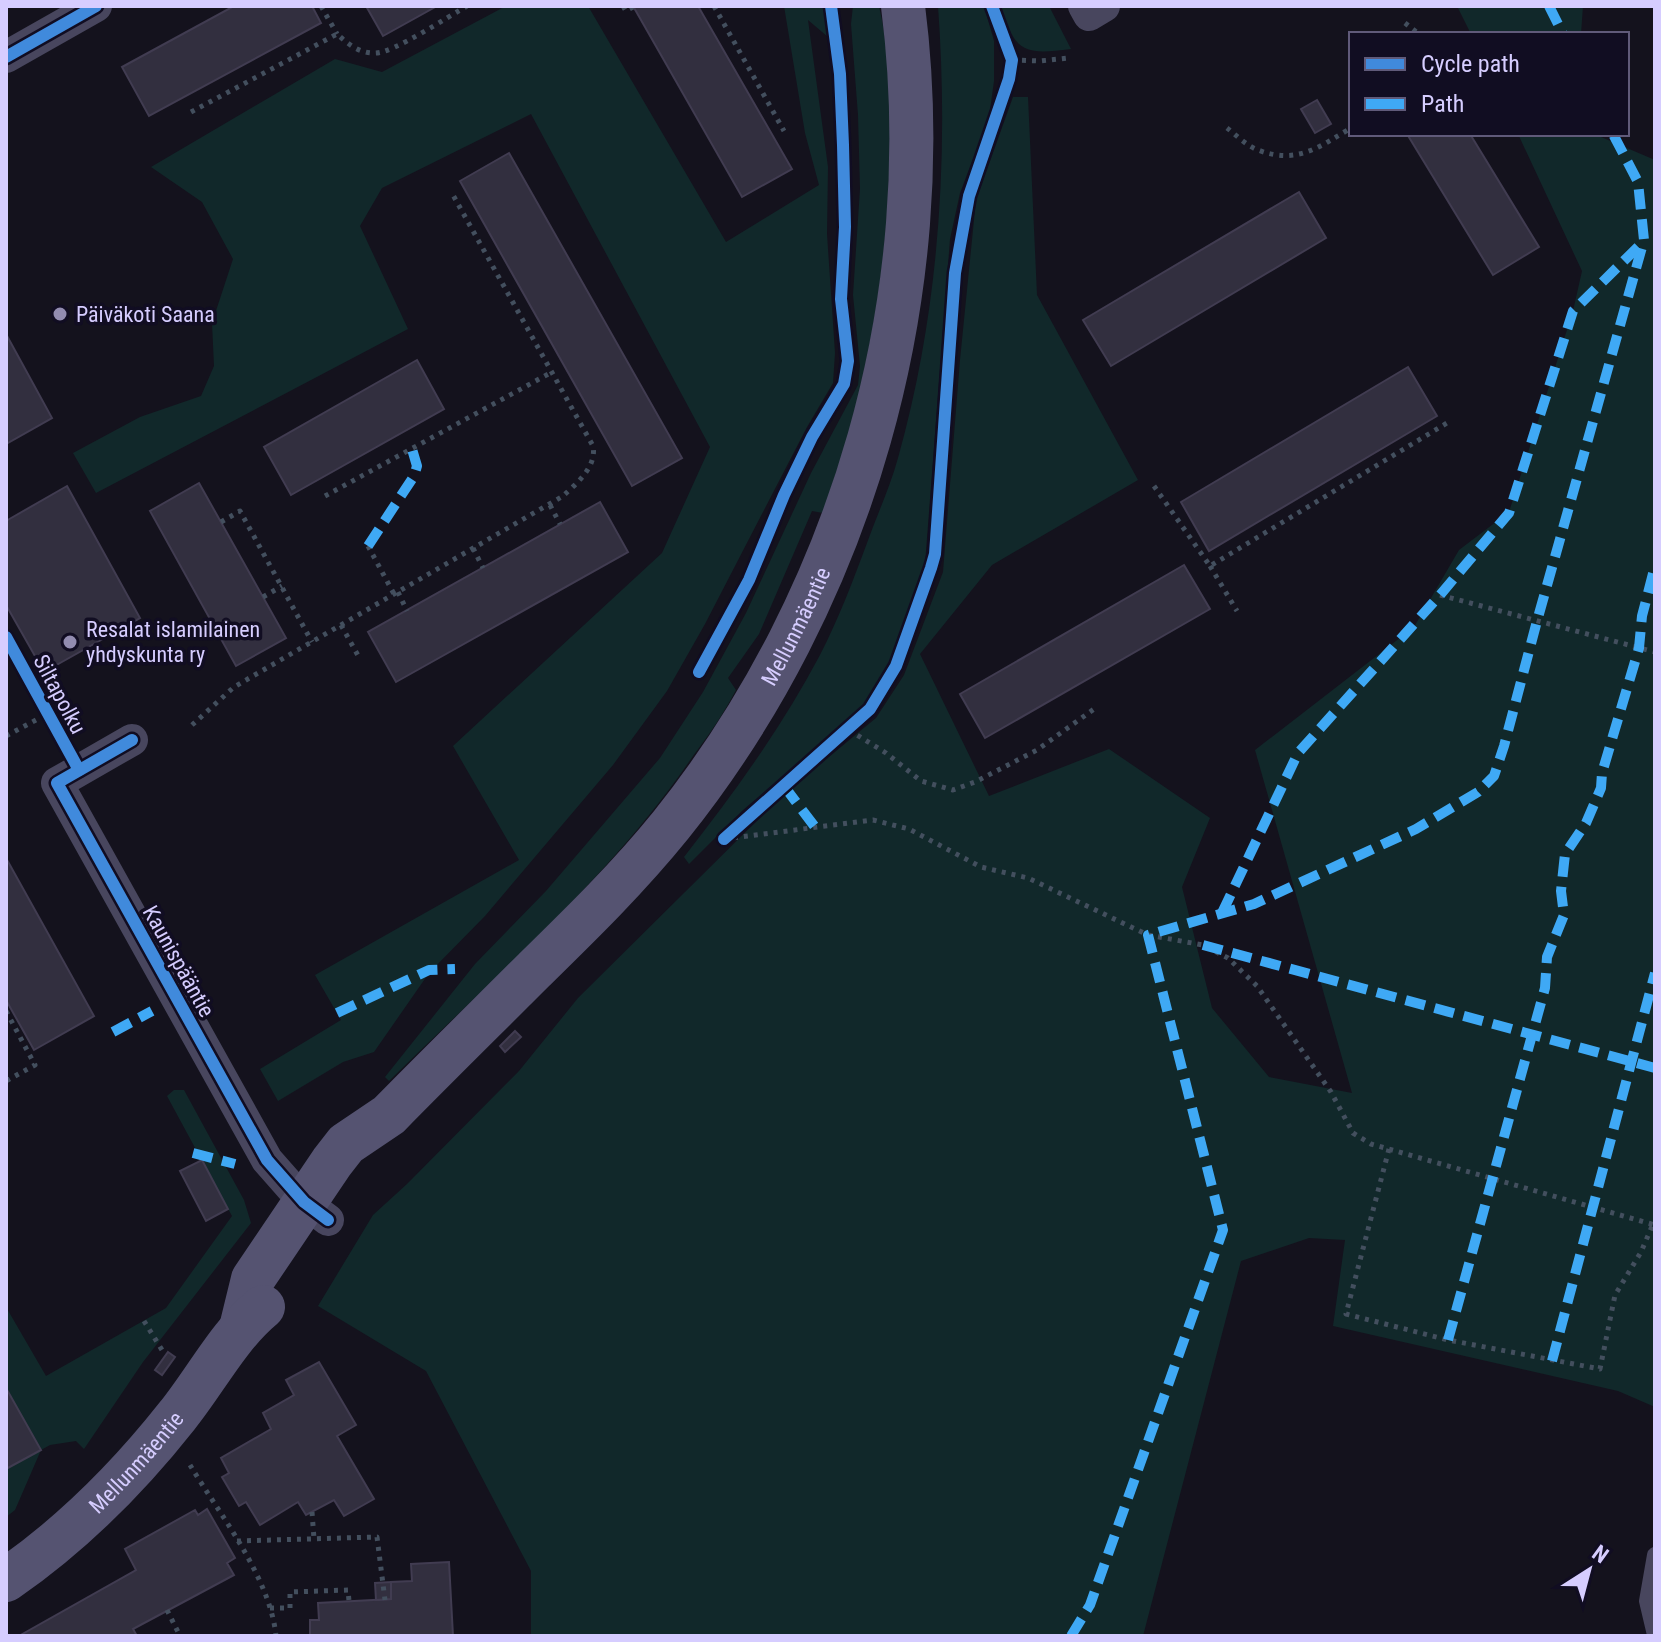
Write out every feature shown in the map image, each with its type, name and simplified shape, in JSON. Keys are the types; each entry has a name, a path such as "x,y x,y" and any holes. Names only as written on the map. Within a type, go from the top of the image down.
{"main road":[{"name":"Mellunmäentie","path":"6,1580 41,1556 94,1508 138,1463 177,1416 242,1324 253,1279 316,1211 346,1144 389,1115 634,869 671,824 752,710 812,595 845,514 893,347 909,198 910,130 904,17"}],"street":[{"path":"6,57 96,6"},
{"path":"1084,6 1089,15 1104,6"},
{"path":"79,770 132,740"},
{"name":"Kaunispääntie","path":"79,770 57,783 267,1160 316,1211"}],"lane":[{"path":"1655,1555 1647,1601 1655,1635"}],"path":[{"path":"321,6 337,34 349,45 362,51 384,52 467,6"},
{"path":"623,6 626,11 633,7"},
{"path":"714,6 784,131"},
{"path":"1405,23 1416,32"},
{"path":"191,112 337,34"},
{"path":"1006,44 1011,65 1069,58"},
{"path":"1227,128 1257,150 1296,157 1309,153 1349,129"},
{"path":"192,725 234,687 550,505 586,472 594,453 593,446 453,195"},
{"path":"325,496 552,372"},
{"path":"1210,566 1447,423"},
{"path":"1154,486 1237,611"},
{"path":"550,505 560,524"},
{"path":"221,522 240,511 312,642"},
{"path":"368,546 407,611"},
{"path":"473,548 483,568"},
{"path":"263,597 282,586"},
{"path":"1440,595 1655,652"},
{"path":"341,625 360,659"},
{"path":"849,730 886,753 921,781 953,790 1037,750 1094,709"},
{"path":"6,736 49,713"},
{"path":"838,739 860,720"},
{"path":"724,839 873,820 909,829 981,867 1028,878 1148,935 1203,945 1228,958 1257,986 1331,1092 1353,1133 1371,1144 1389,1149 1654,1224 1615,1295 1600,1369 1448,1340 1346,1314 1389,1149"},
{"path":"724,839 744,822"},
{"path":"6,1081 35,1065 9,1013"},
{"path":"144,1321 162,1350"},
{"path":"190,1465 237,1541 270,1608 276,1636"},
{"path":"312,1512 314,1539"},
{"path":"237,1541 377,1537 385,1600"},
{"path":"270,1608 290,1608 290,1592 348,1590 349,1601"},
{"path":"167,1610 180,1636"}],"green space":[{"path":"506,6 588,6 726,242 819,185 805,133 784,6 823,6 828,37 808,20 828,167 827,234 835,353 833,383 667,691 613,765 485,916 429,973 374,1052 343,1062 278,1101 260,1069 341,1020 315,975 519,860 453,746 662,553 710,447 531,114 382,188 360,226 408,329 96,493 73,453 140,417 201,396 214,366 212,323 233,259 202,202 151,167 335,59 382,72"},
{"path":"853,6 879,6 882,22 889,102 888,205 870,344 851,426 823,513 812,511 759,634 728,678 736,690 731,699 660,801 549,926 389,1081 385,1077 475,964 546,891 660,758 703,692 746,613 811,473 858,385 860,366 853,295 860,189 851,24"},
{"path":"938,6 984,6 994,41 994,81 989,117 960,193 950,239 925,564 891,666 864,704 743,810 689,864 684,857 756,759 820,655 851,586 898,458 923,347 938,234 942,120"},
{"path":"1001,6 1049,6 1071,49 1042,51 1024,47 1011,33"},
{"path":"1457,6 1583,6 1581,32 1470,32"},
{"path":"1013,97 1028,97 1037,295 1138,480 992,565 920,654 989,796 1109,749 1210,818 1182,887 1212,1008 1269,1077 1352,1093 1255,750 1414,627 1459,550 1509,512 1573,311 1582,271 1519,136 1599,136 1655,160 1655,1407 1618,1391 1333,1326 1345,1240 1309,1238 1241,1261 1143,1636 531,1636 531,1571 426,1371 318,1306 373,1215 519,1071 578,998 784,794 876,718 904,675 943,572 976,200"},
{"path":"174,1090 184,1090 244,1200 251,1223 143,1362 84,1449 76,1441 50,1445 41,1450 15,1510 6,1517 6,1469 41,1449 6,1388 6,1307 46,1376 166,1308 232,1216 167,1096"}],"building":[{"path":"234,6 312,6 321,23 149,116 122,67"},
{"path":"366,6 437,6 383,36"},
{"path":"633,6 698,6 792,169 742,197"},
{"path":"1317,100 1331,124 1315,133 1301,109"},
{"path":"1408,136 1471,136 1539,247 1493,275"},
{"path":"509,153 682,458 632,486 460,181"},
{"path":"1299,192 1326,238 1111,366 1083,320"},
{"path":"6,334 52,418 6,444"},
{"path":"417,360 444,409 291,495 264,447"},
{"path":"1408,367 1437,416 1209,551 1181,502"},
{"path":"199,483 286,638 236,666 150,511"},
{"path":"67,486 140,618 44,672 6,605 6,521"},
{"path":"600,502 628,552 396,682 368,632"},
{"path":"1184,565 1210,609 985,738 960,694"},
{"path":"6,858 94,1016 34,1050 6,1000"},
{"path":"515,1031 521,1037 505,1052 500,1046"},
{"path":"202,1160 228,1209 206,1221 180,1171"},
{"path":"168,1352 175,1357 162,1375 155,1370"},
{"path":"319,1362 356,1425 337,1436 374,1499 344,1516 334,1500 306,1515 298,1502 260,1525 246,1502 239,1506 222,1477 229,1473 221,1458 271,1429 263,1413 294,1395 286,1380"},
{"path":"6,1388 41,1450 6,1469"},
{"path":"207,1509 235,1558 227,1563 234,1575 133,1629 137,1636 19,1636 136,1570 125,1549 195,1510 198,1515"},
{"path":"449,1562 453,1636 310,1636 310,1620 319,1620 318,1603 391,1599 391,1582 412,1581 411,1564"},
{"path":"391,1582 391,1599 376,1600 375,1583"}],"marked path":[{"path":"1549,6 1562,32"},
{"path":"1071,1636 1090,1605 1223,1230 1148,935 1254,904 1416,829 1478,792 1494,776 1644,240 1638,182 1614,136"},
{"path":"1222,913 1298,753 1509,513 1573,311 1642,243"},
{"path":"368,546 414,476 417,466 412,449"},
{"path":"1448,1340 1545,988 1547,957 1564,915 1561,891 1565,854 1586,823 1601,788 1602,773 1639,648 1642,616 1655,566"},
{"path":"784,786 815,827"},
{"path":"1203,945 1655,1068"},
{"path":"337,1013 429,970 455,969"},
{"path":"1552,1361 1655,973"},
{"path":"113,1032 152,1011"},
{"path":"193,1153 235,1164"}],"cycle path":[{"path":"6,57 96,6"},
{"path":"699,672 749,580 812,437 844,384 848,361 841,299 845,227 843,145 840,74 831,6"},
{"path":"724,839 870,709 896,666 931,568 935,554 955,273 969,196 1009,79 1012,60 992,6"},
{"name":"Siltapolku","path":"6,637 79,770"},
{"path":"132,740 57,783 267,1160 304,1202 328,1220"}],"place":[{"name":"Päiväkoti Saana","path":"60,314"},
{"name":"Resalat islamilainen yhdyskunta ry","path":"70,642"}]}
